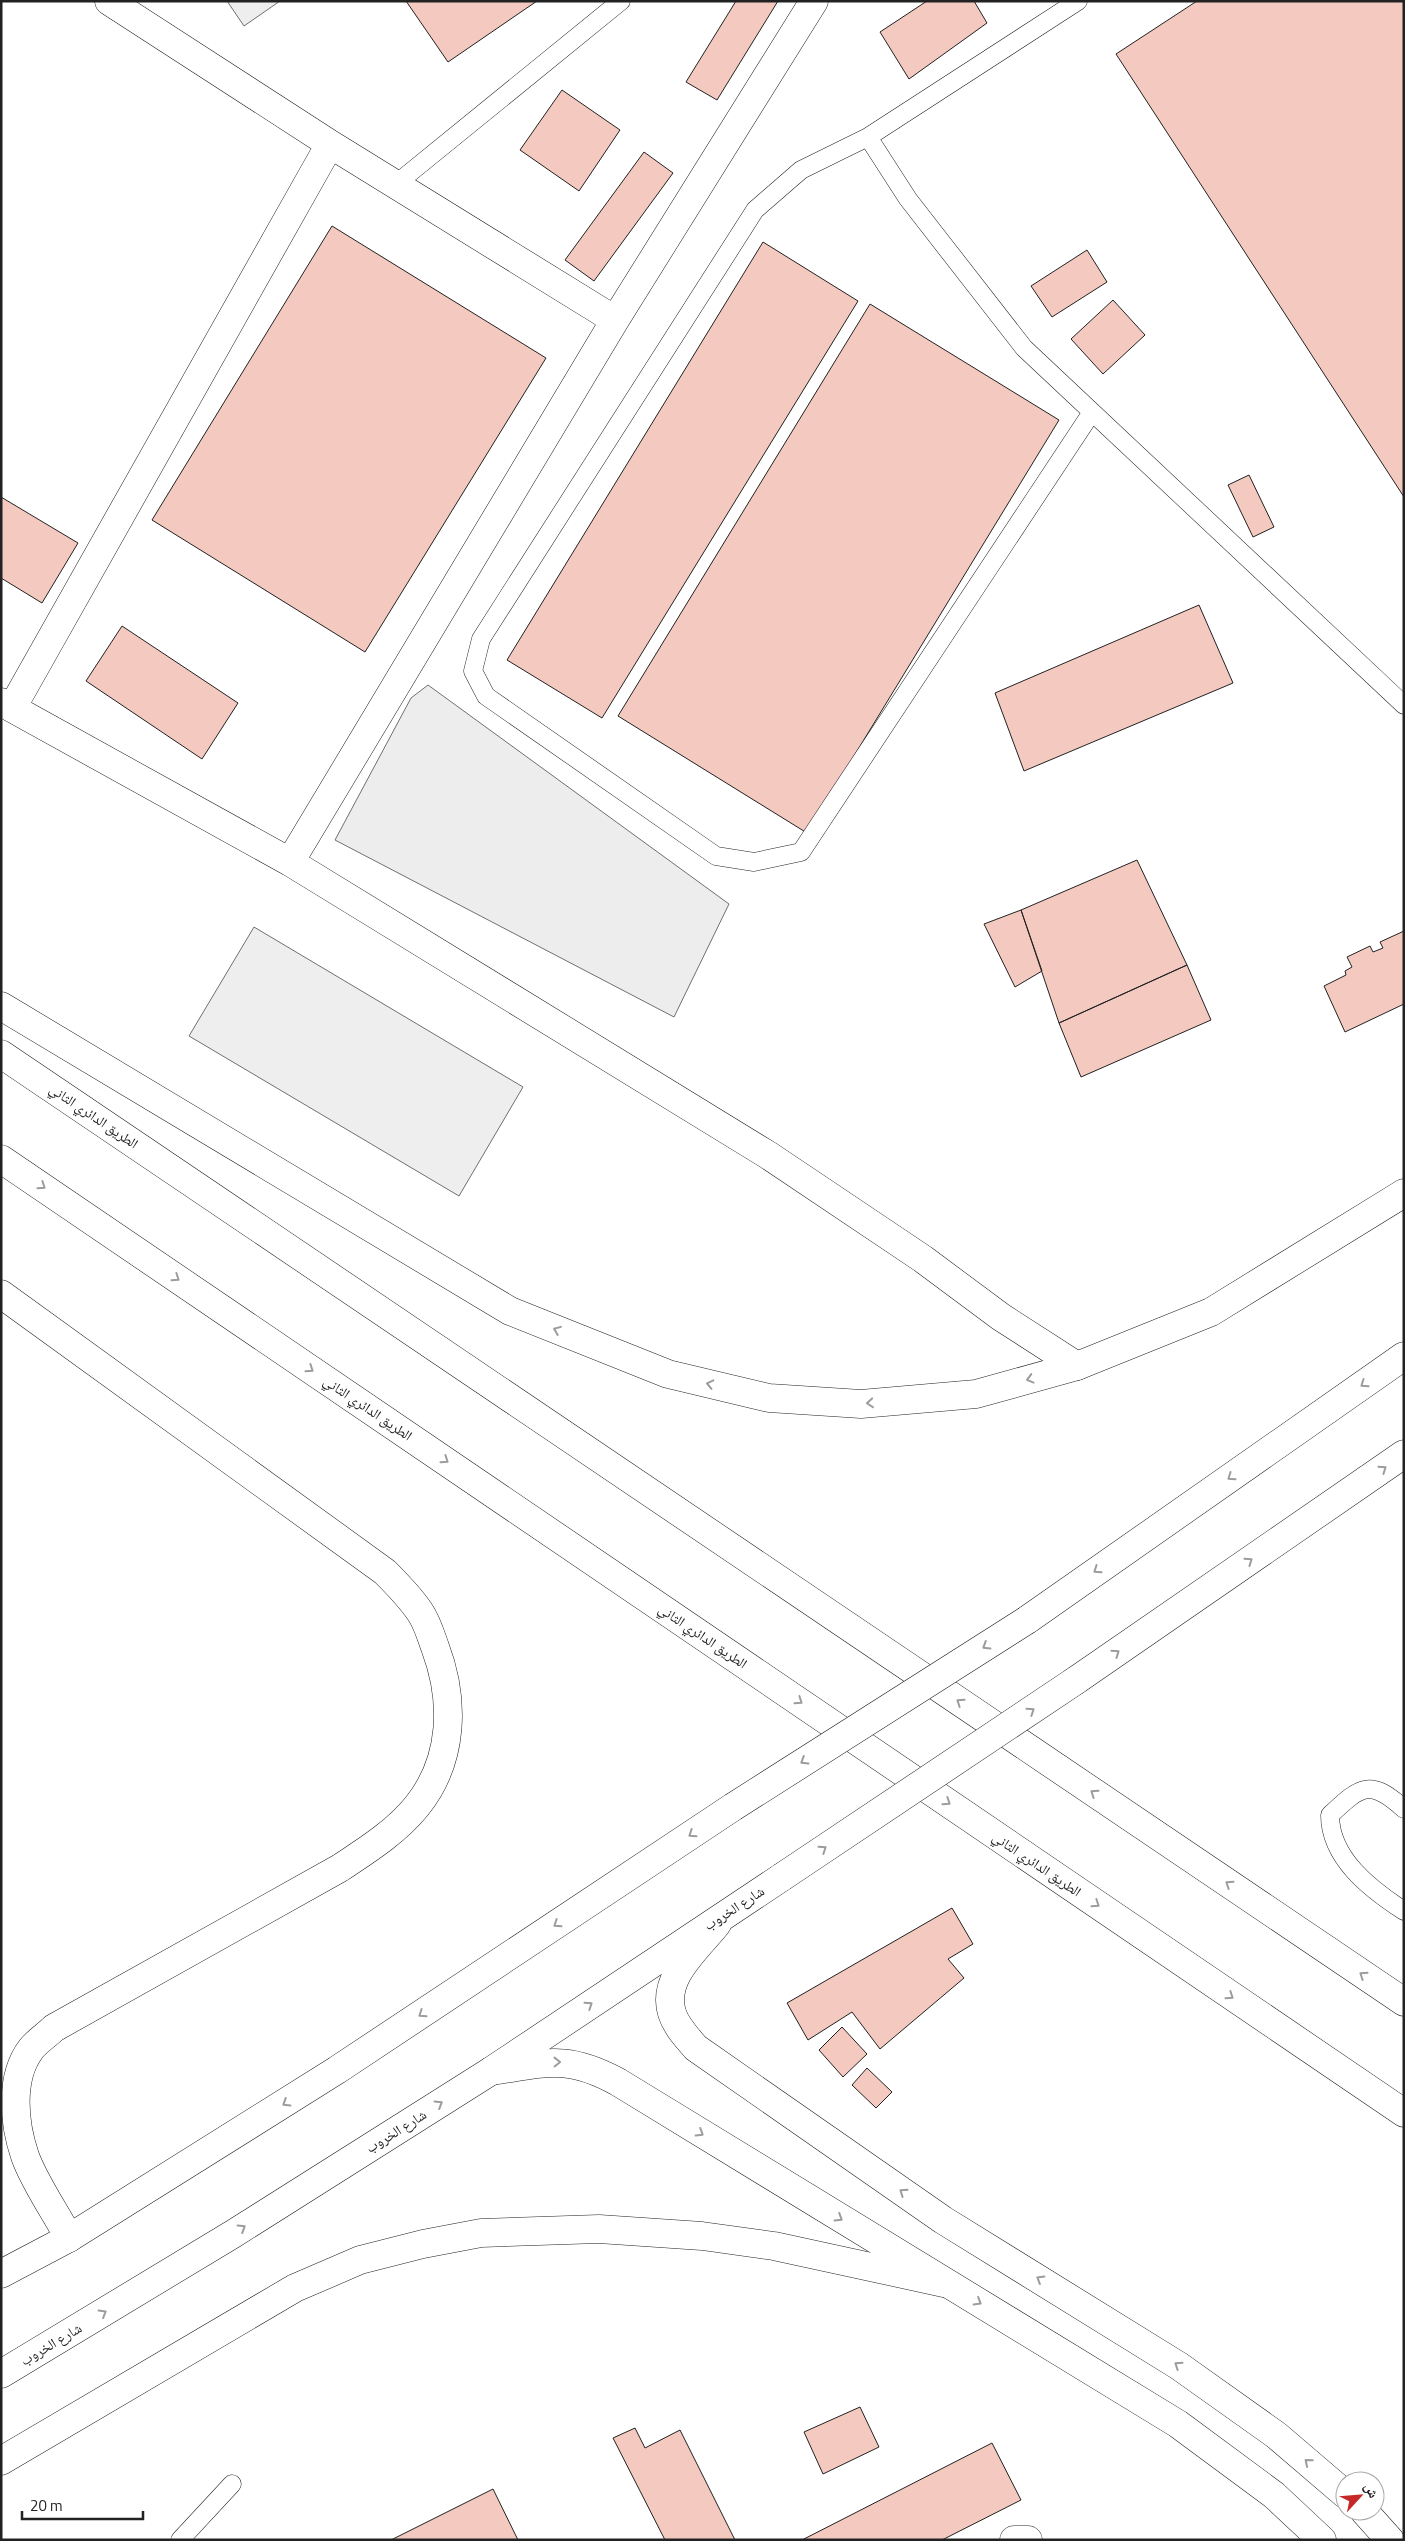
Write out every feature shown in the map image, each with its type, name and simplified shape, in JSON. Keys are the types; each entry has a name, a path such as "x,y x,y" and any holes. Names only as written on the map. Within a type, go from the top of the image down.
{"main road":[{"path":"109,1 330,144 615,320"},
{"path":"290,862 615,320 814,1"},
{"path":"330,144 7,705 290,862 768,1155 923,1259 1001,1317 1077,1366"},
{"path":"1,1006 510,1311 668,1374 769,1398 862,1404 976,1394 1077,1366 1211,1312 1404,1193"},
{"name":"الطريق الدائري الثاني","path":"1,1054 1404,2002"},
{"name":"الطريق الدائري الثاني","path":"1,1159 1404,2113"},
{"path":"1,1294 385,1572 421,1614 444,1672 449,1702 448,1734 442,1761 431,1786 417,1806 398,1825 371,1847 340,1868 54,2028 31,2049 20,2070 16,2094 17,2124 26,2158 69,2238"},
{"path":"1,2274 69,2238 337,2070 733,1807 1027,1620 1404,1356"},
{"name":"شارع الخروب","path":"1,2374 241,2229 491,2071 1075,1681 1404,1454"},
{"path":"727,1912 678,1971 672,1983 669,2000 672,2014 696,2048 943,2220 1180,2366 1276,2436 1335,2486"},
{"path":"491,2071 559,2061 593,2068 1178,2424 1274,2495 1322,2540"},
{"path":"1,2461 295,2288 360,2260 462,2236 481,2233 599,2229 702,2236 774,2246 946,2284"},
{"path":"1373,2521 1390,2540"},
{"path":"1014,2540 1028,2540"}],"lane":[{"path":"396,184 621,1"},
{"path":"1078,1 868,137 800,170 755,210 481,639 474,671 486,696 716,856 754,862 801,852 1092,412"},
{"path":"868,137 908,199 1024,348 1404,705"},
{"path":"1404,1809 1389,1795 1370,1788 1354,1792 1330,1815 1330,1831 1339,1853 1380,1896 1404,1911"},
{"path":"180,2540 232,2484"}],"shaded area":[{"path":"227,1 280,1 244,26"},
{"path":"428,685 729,904 674,1017 335,840 411,698"},
{"path":"254,927 523,1087 459,1196 189,1036"}],"building":[{"path":"406,1 537,1 448,62"},
{"path":"736,1 778,1 717,100 686,82"},
{"path":"927,1 974,1 987,23 909,79 880,32"},
{"path":"1197,1 1404,1 1404,497 1116,54"},
{"path":"562,90 620,130 579,191 520,150"},
{"path":"644,152 673,173 594,281 565,260"},
{"path":"332,226 546,358 365,652 152,520"},
{"path":"763,242 858,301 602,718 507,660"},
{"path":"1087,250 1107,282 1052,317 1031,286"},
{"path":"1113,300 1145,335 1103,374 1071,339"},
{"path":"870,304 1059,420 807,833 618,716"},
{"path":"1249,475 1274,527 1253,537 1228,485"},
{"path":"1,497 78,543 42,603 1,578"},
{"path":"1199,605 1233,683 1024,771 995,693"},
{"path":"122,626 238,703 202,759 86,681"},
{"path":"1137,860 1187,965 1059,1023 1021,910"},
{"path":"1021,910 1042,971 1015,987 984,924"},
{"path":"1404,931 1404,1004 1345,1032 1324,986 1346,975 1345,971 1352,967 1347,957 1370,946 1373,952 1383,948 1380,942"},
{"path":"1187,965 1211,1020 1081,1077 1059,1023"},
{"path":"952,1908 973,1944 948,1959 964,1978 880,2049 852,2012 808,2040 787,2003"},
{"path":"842,2027 867,2054 843,2077 819,2050"},
{"path":"867,2068 892,2092 876,2108 852,2085"},
{"path":"860,2407 879,2447 823,2474 804,2432"},
{"path":"635,2428 645,2448 680,2430 735,2540 665,2540 613,2438"},
{"path":"992,2443 1021,2500 942,2540 802,2540"},
{"path":"493,2489 518,2540 391,2540"}]}
